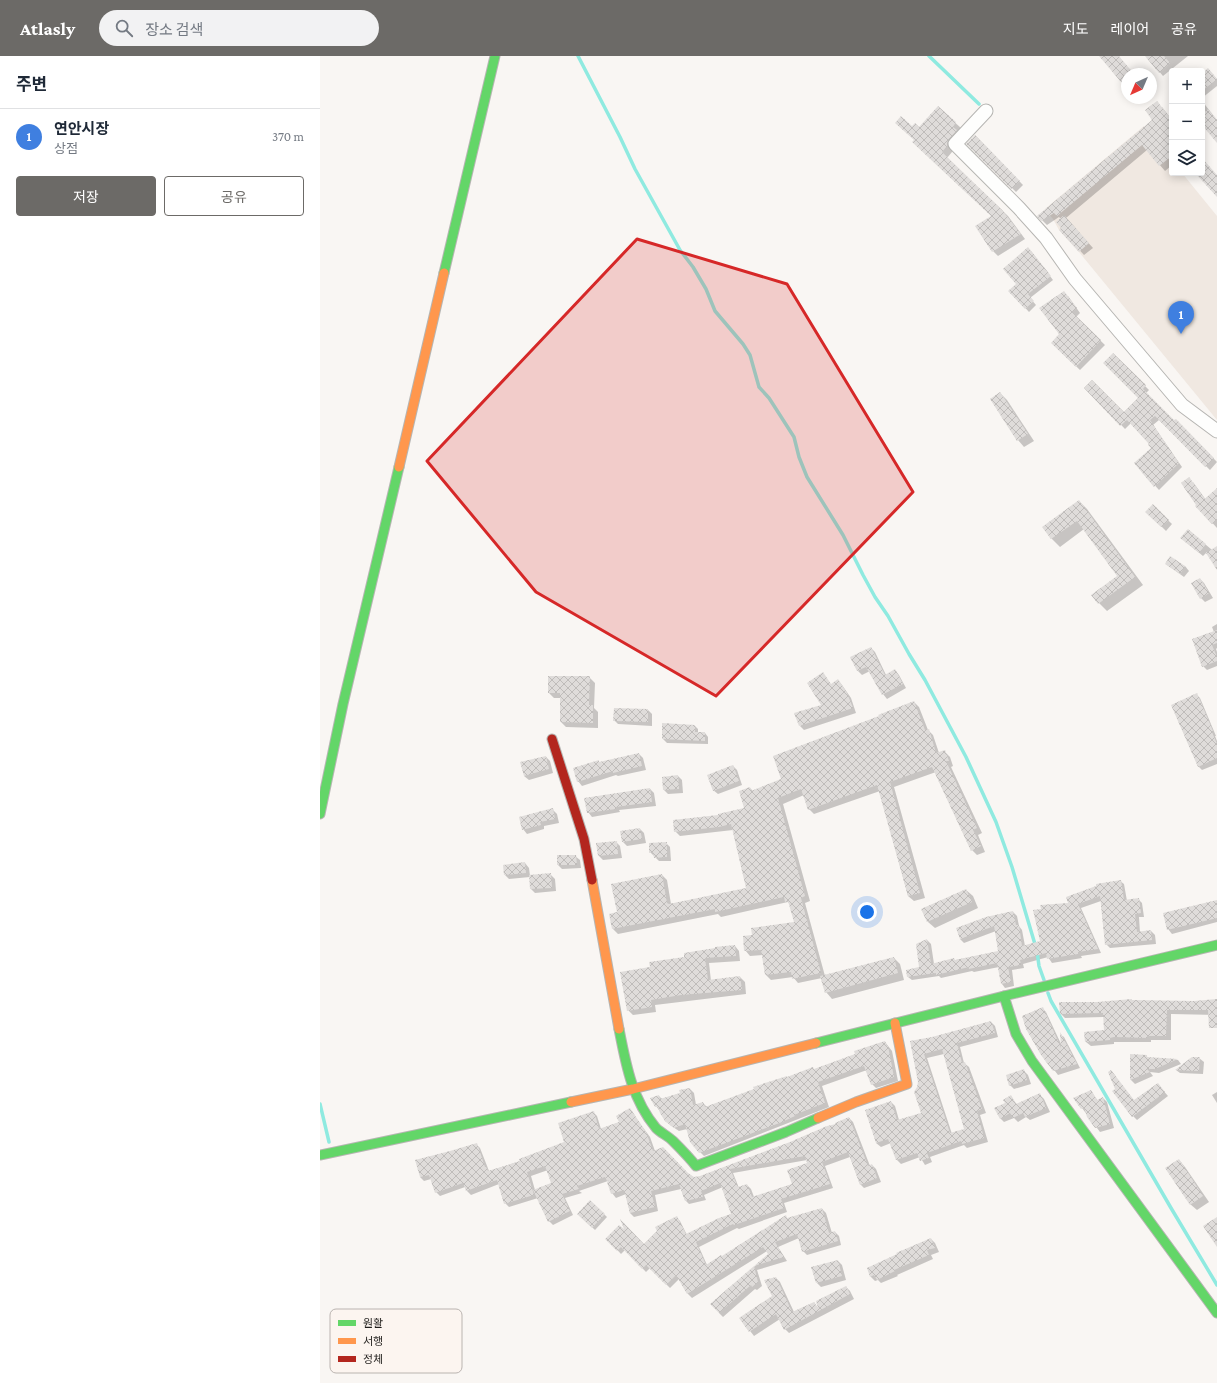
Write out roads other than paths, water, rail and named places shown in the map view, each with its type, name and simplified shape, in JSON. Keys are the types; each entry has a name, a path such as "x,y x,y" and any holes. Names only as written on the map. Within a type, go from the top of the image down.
{"main road":[{"path":"320,814 345,696 495,56"},
{"path":"552,739 584,839 626,1067 633,1089 642,1107 658,1129 676,1144 696,1166 786,1132 856,1102 907,1084 895,1023"},
{"path":"320,1155 633,1089 1004,996 1217,945"},
{"path":"1004,996 1016,1034 1032,1061 1217,1313"}],"street":[{"path":"986,111 955,144 1019,208 1046,238 1075,279 1182,405 1217,431"}],"waterway":[{"path":"578,56 635,169 680,250 693,267 706,289 715,311 743,344 750,355 759,387 769,398 794,437 799,457 807,477 843,535 875,597 888,616 925,680 966,757 996,822 1012,867 1044,980"},
{"path":"929,56 979,104"},
{"path":"1048,993 1051,1001 1217,1285"},
{"path":"320,1104 329,1142"}],"place":[{"name":"연안시장","path":"1181,334"}]}
